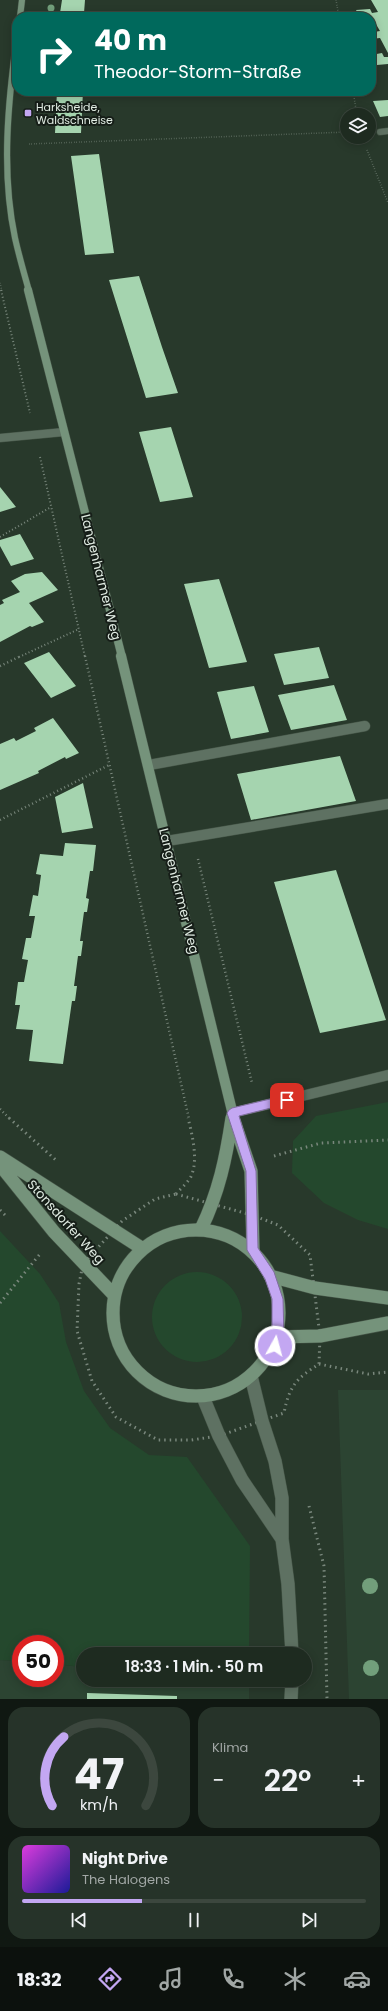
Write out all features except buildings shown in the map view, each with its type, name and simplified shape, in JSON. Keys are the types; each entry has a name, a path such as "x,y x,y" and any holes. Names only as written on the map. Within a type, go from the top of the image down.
{"main road":[{"path":"21,12 22,0"},
{"name":"Langenharmer Weg","path":"12,79 4,165 18,251 149,765 232,1113 251,1171 253,1250"},
{"name":"Langenharmer Weg","path":"201,1229 213,1204 225,1161 232,1113"},
{"name":"Stonsdorfer Weg","path":"0,1157 142,1249"},
{"name":"Stonsdorfer Weg","path":"0,1165 19,1191 83,1264 114,1295"},
{"path":"201,1229 224,1234 253,1250 270,1276 278,1299 278,1337 273,1354 240,1386 218,1395 203,1397 176,1395 154,1386 138,1374 131,1365 118,1341 114,1311 114,1295 124,1269 142,1249 155,1240 180,1231 201,1229"},
{"path":"270,1276 315,1288 369,1294 388,1298"},
{"path":"278,1337 320,1336 388,1323"}],"street":[{"path":"380,132 388,131"},
{"path":"0,438 64,432"},
{"path":"149,765 365,726"},
{"path":"167,840 388,804"},
{"path":"232,1113 388,1075"},
{"path":"251,1376 262,1421 275,1461 282,1498 282,1539 288,1584 292,1647"},
{"path":"203,1397 219,1436 242,1480 282,1539"},
{"path":"291,1699 292,1687"}],"path":[{"path":"336,0 338,12"},
{"path":"354,96 356,108"},
{"path":"22,145 340,132"},
{"path":"365,144 388,203"},
{"path":"0,283 5,310 52,507 192,1134 194,1159 192,1175 176,1194"},
{"path":"0,311 5,310"},
{"path":"0,537 52,507"},
{"path":"0,666 79,629"},
{"path":"0,820 109,765"},
{"path":"274,1156 321,1143 388,1140"},
{"path":"284,1413 219,1436 190,1440 158,1440 116,1417 92,1381 77,1331 79,1284 83,1264 122,1220 155,1200 176,1194 252,1215 278,1224 296,1244 310,1255 320,1336 319,1364"},
{"path":"0,1303 42,1251"},
{"path":"286,1420 284,1413 286,1399 296,1379 319,1364 368,1374 388,1372"},
{"path":"308,1505 324,1566 327,1699"}],"shaded area":[{"path":"388,1102 388,1229 358,1220 324,1203 292,1173 293,1141 316,1116"},
{"path":"0,1231 40,1274 59,1303 66,1342 84,1391 110,1428 149,1455 187,1457 250,1546 249,1647 76,1647 76,1666 64,1665 64,1635 12,1635 12,1661 0,1660"},
{"path":"197,1272 214,1276 229,1285 238,1300 242,1317 238,1334 229,1349 214,1358 197,1362 180,1358 165,1349 156,1334 152,1317 156,1300 165,1285 180,1276"},
{"path":"338,1390 388,1390 388,1699 349,1699"},
{"path":"0,1660 12,1661 12,1687 64,1687 64,1665 76,1666 76,1687 249,1687 249,1699 0,1699"}],"place":[{"name":"Harksheide, Waldschneise","path":"28,113"}],"route":[{"path":"275,1346 278,1337 278,1299 270,1276 253,1250 251,1171 232,1113 287,1100"}]}
